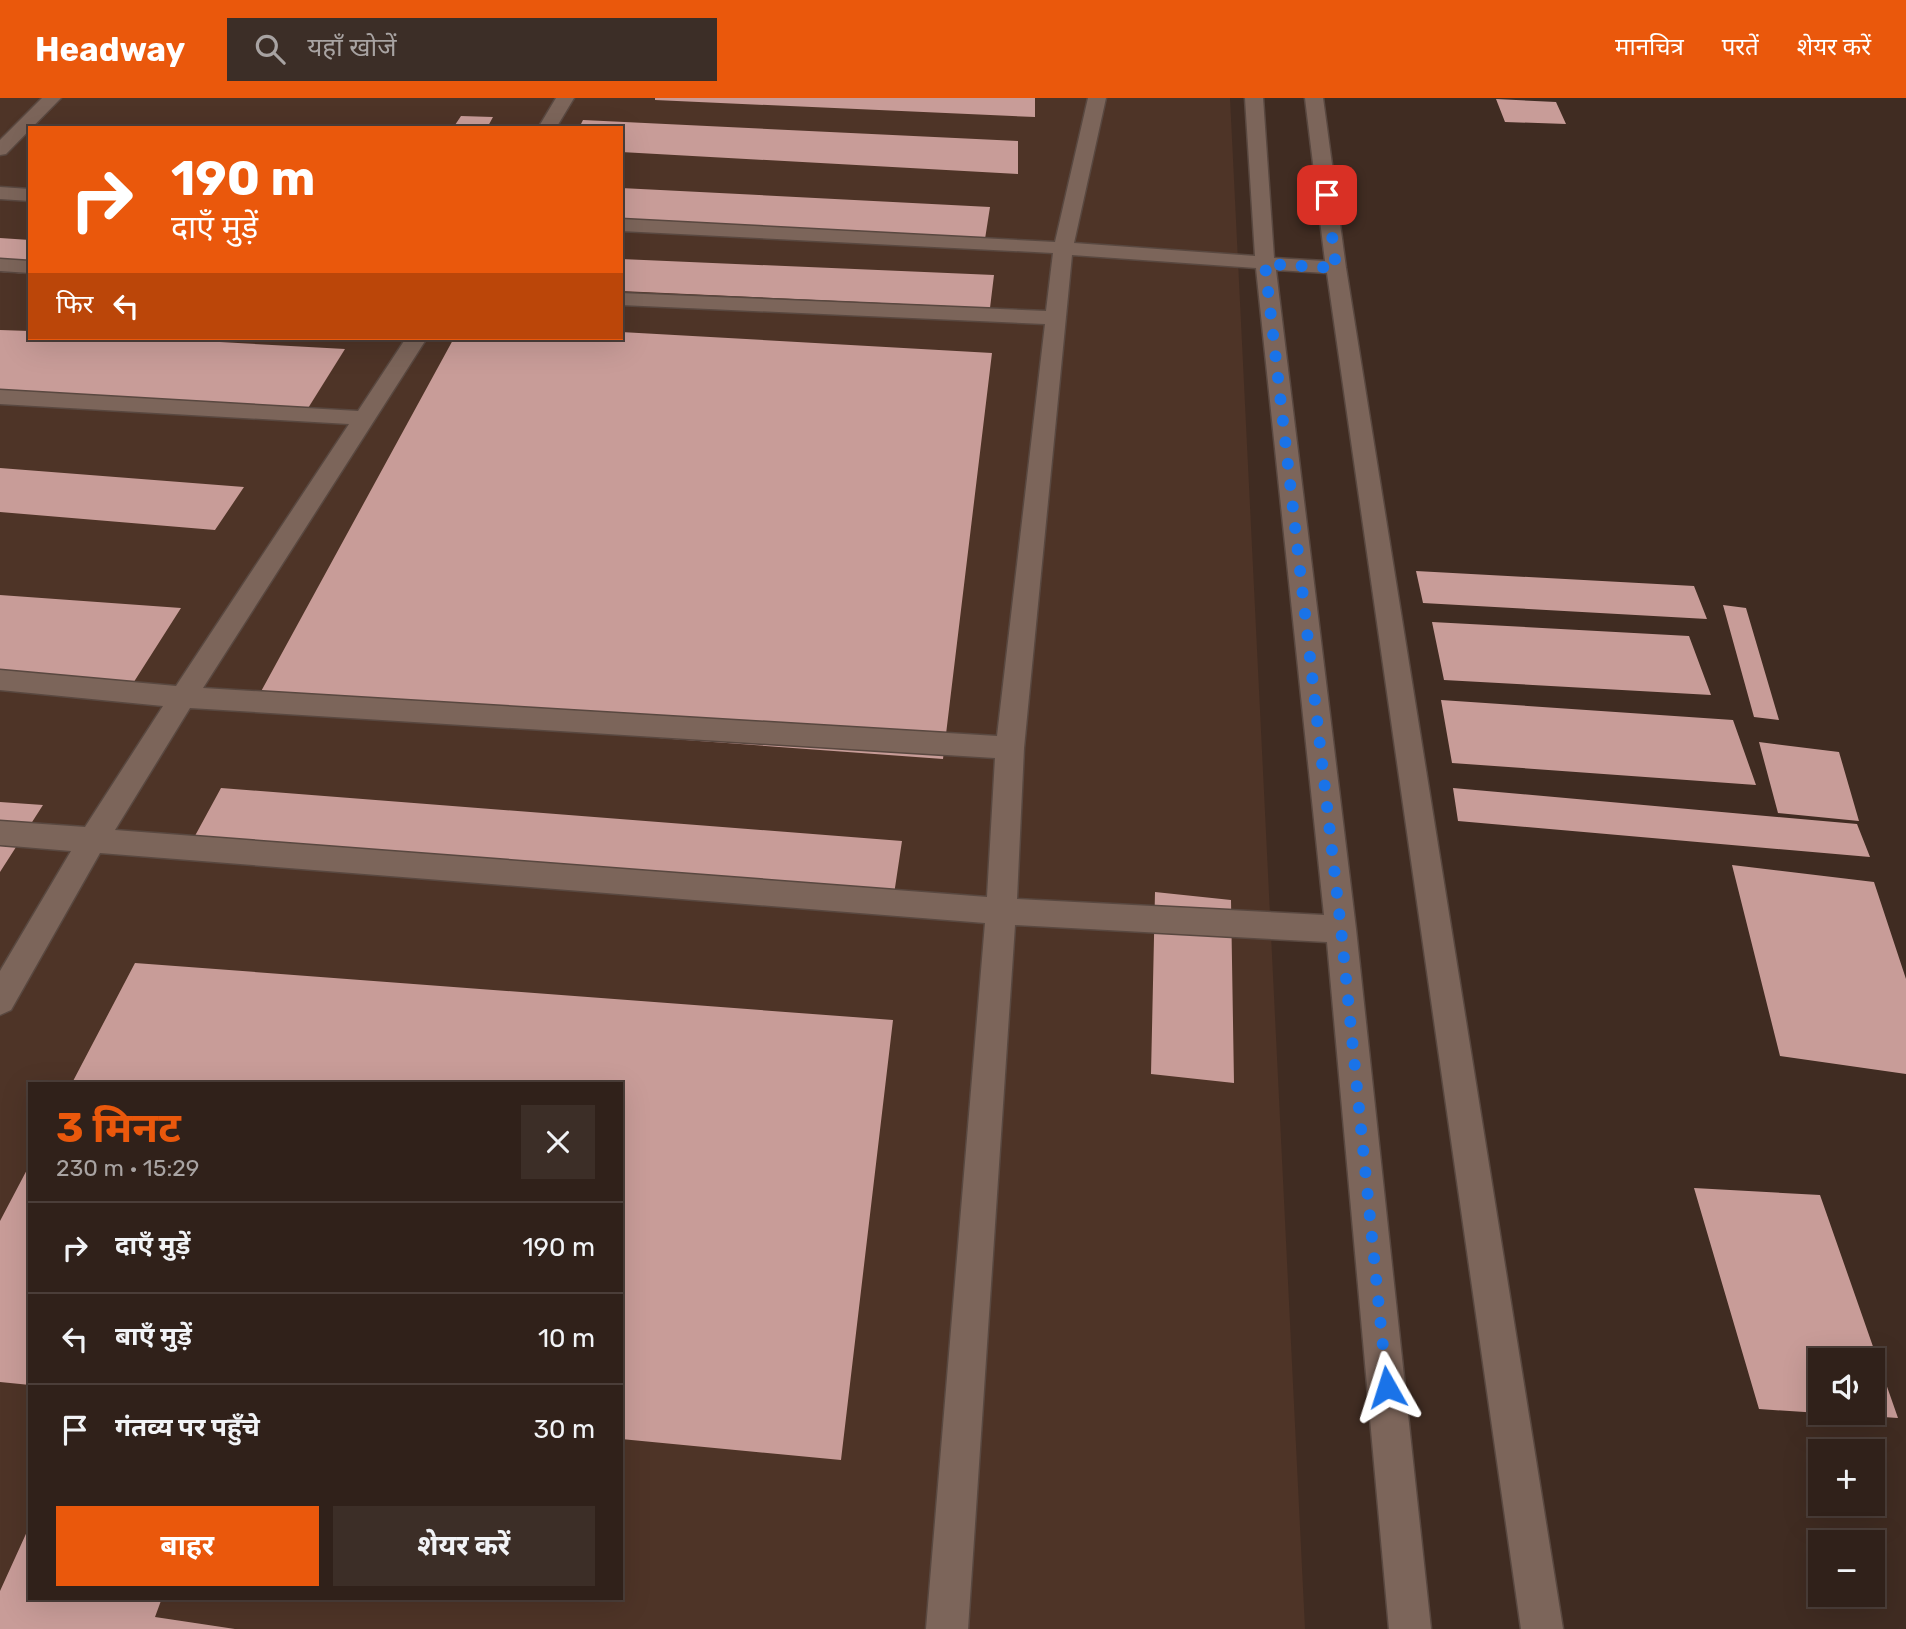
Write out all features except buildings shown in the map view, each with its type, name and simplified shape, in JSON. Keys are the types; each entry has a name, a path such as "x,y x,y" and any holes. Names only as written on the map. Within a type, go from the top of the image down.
{"lane":[{"path":"0,150 52,98"},
{"path":"548,126 565,98"},
{"path":"947,1629 1001,911 1010,748 1063,248 1097,98"},
{"path":"1254,98 1265,264 1341,929 1410,1629"},
{"path":"1314,98 1336,268 1542,1629"},
{"path":"0,193 28,195"},
{"path":"623,225 1063,248 1336,268"},
{"path":"0,265 28,267"},
{"path":"623,299 1056,318"},
{"path":"0,1000 92,841 415,340"},
{"path":"0,397 364,418"},
{"path":"0,680 183,697 1010,748"},
{"path":"0,833 1001,911 1341,929"}],"shaded area":[{"path":"0,98 1230,98 1305,1629 0,1629"}],"route":[{"path":"1327,195 1336,268 1265,264 1341,929 1387,1387"}]}
